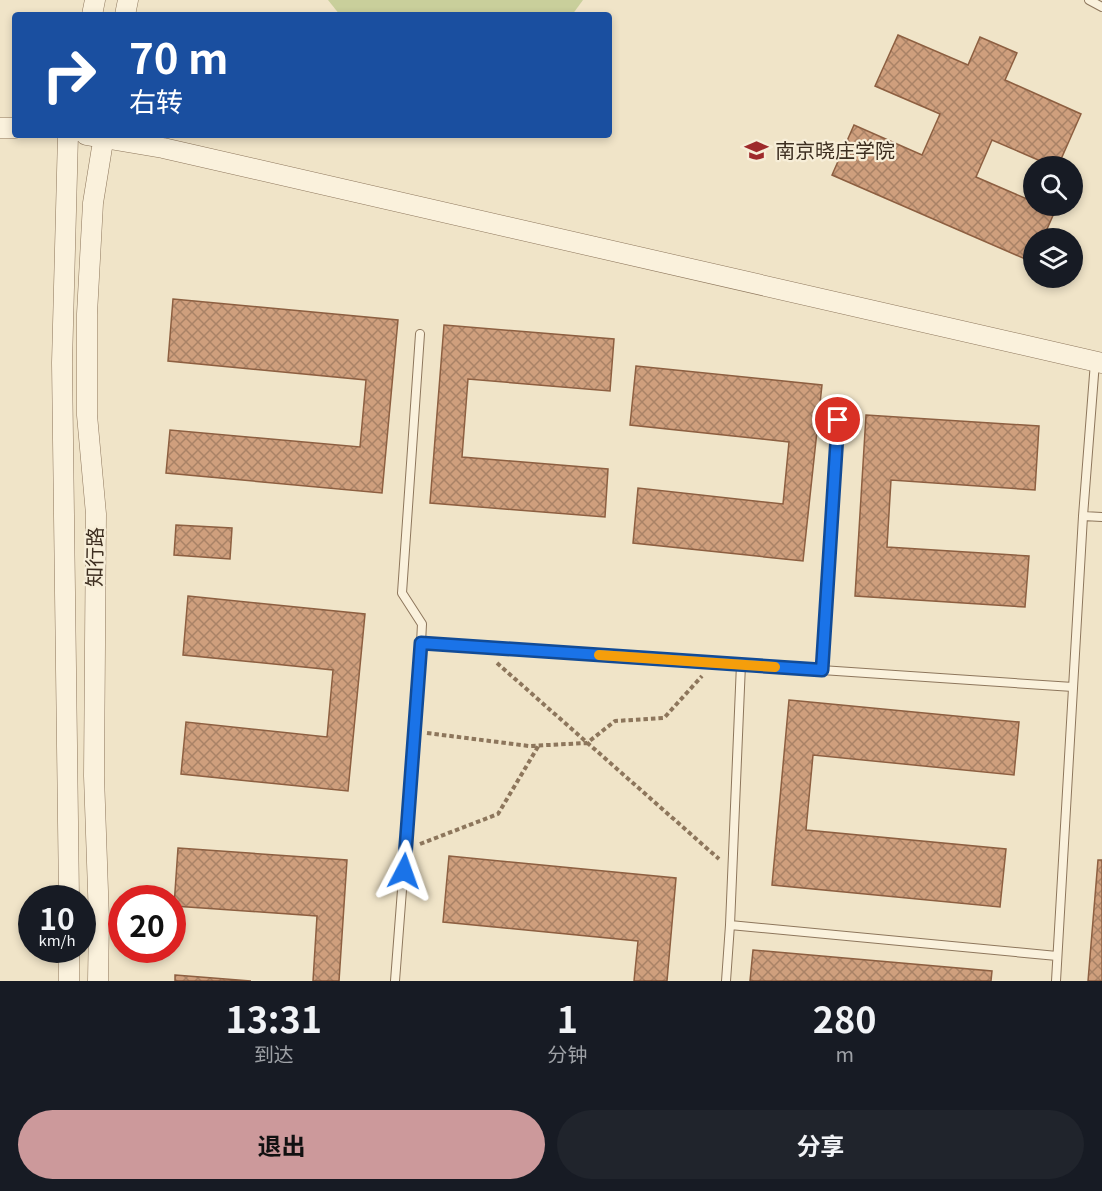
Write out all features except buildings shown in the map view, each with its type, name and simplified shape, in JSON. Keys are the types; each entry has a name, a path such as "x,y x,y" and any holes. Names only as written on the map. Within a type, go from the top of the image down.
{"street":[{"name":"知行路","path":"68,138 62,363 69,885"},
{"name":"知行路","path":"98,138 87,314 87,415 96,514 94,776 98,981"},
{"path":"108,138 175,151 1098,362"},
{"path":"69,963 69,981"}],"lane":[{"path":"1089,0 1102,7"},
{"path":"395,981 422,624 402,593 420,334"},
{"path":"1056,981 1083,516 1098,362"},
{"path":"822,670 838,420"},
{"path":"1083,516 1102,516"},
{"path":"421,643 1073,687"},
{"path":"726,981 741,664"},
{"path":"730,925 1057,956"}],"path":[{"path":"478,647 733,871"},
{"path":"414,732 529,746 587,743 615,721 663,718 699,681 710,662"},
{"path":"405,849 498,814 539,745"}],"green space":[{"path":"328,0 583,0 574,12 338,12"}],"slow traffic":[{"path":"599,655 775,667"}],"place":[{"name":"南京晓庄学院","path":"757,151"}],"route":[{"path":"404,871 421,643 822,670 838,420"}]}
